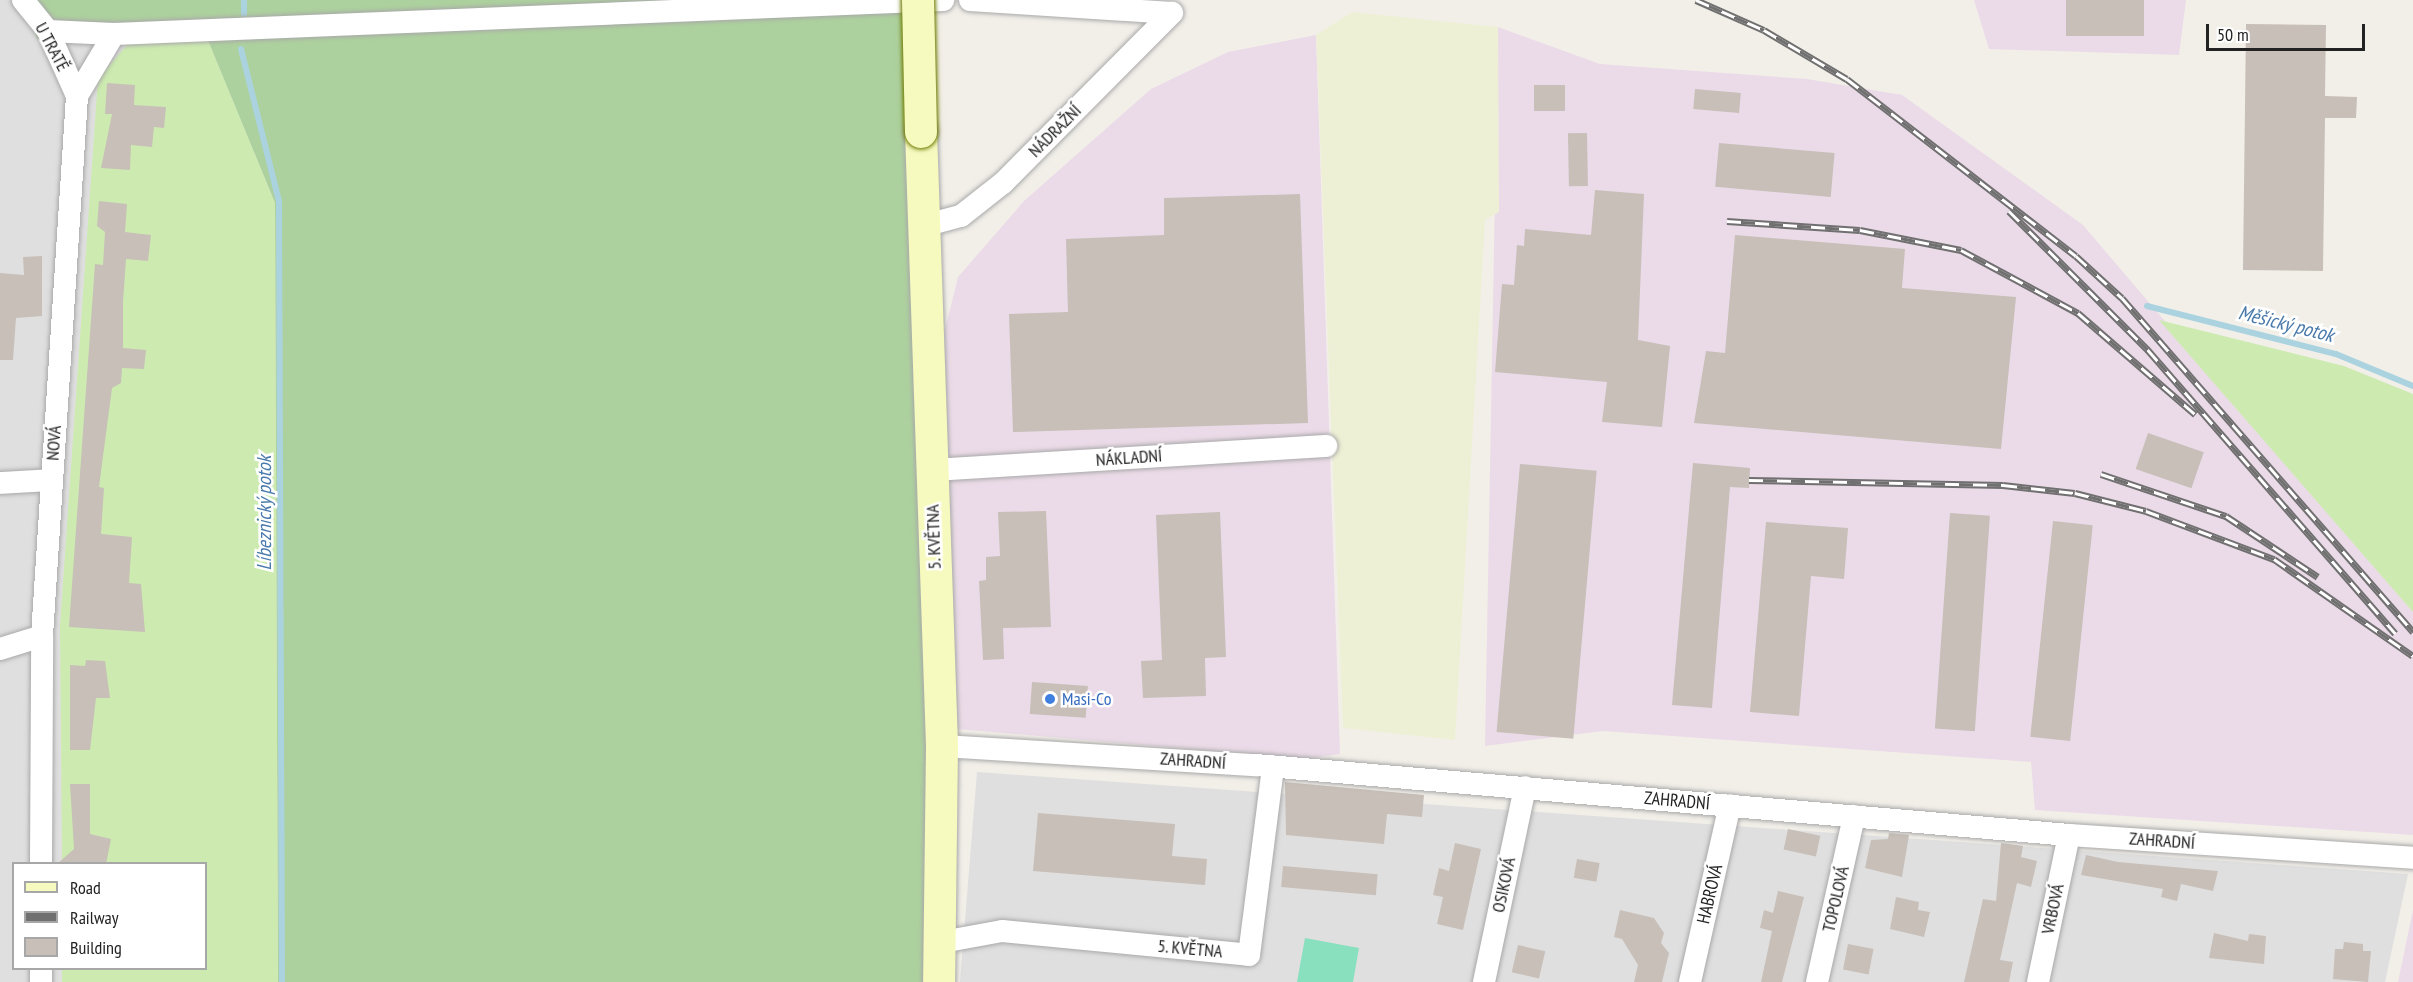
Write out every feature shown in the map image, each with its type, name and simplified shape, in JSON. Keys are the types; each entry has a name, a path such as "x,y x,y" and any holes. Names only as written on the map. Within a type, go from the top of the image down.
{"main road":[{"name":"5. KVĚTNA","path":"918,0 923,226 942,746 942,942 939,982"}],"street":[{"name":"U TRATĚ","path":"23,0 48,31 77,96"},
{"path":"48,31 114,34 943,0"},
{"name":"NÁDRAŽNÍ","path":"923,226 961,216 1003,183 1172,13 970,0"},
{"name":"NOVÁ","path":"41,862 42,636 77,96 114,34"},
{"name":"NÁKLADNÍ","path":"932,470 1326,446"},
{"path":"0,483 52,480"},
{"path":"0,649 42,636"},
{"name":"ZAHRADNÍ","path":"942,746 1273,767 2068,835 2413,858"},
{"name":"5. KVĚTNA","path":"942,942 1002,932 1249,955 1273,767"},
{"name":"OSIKOVÁ","path":"1484,982 1525,788"},
{"name":"HABROVÁ","path":"1690,982 1730,806"},
{"name":"TOPOLOVÁ","path":"1817,982 1854,816"},
{"name":"VRBOVÁ","path":"2038,982 2068,835"}],"shaded area":[{"path":"0,0 20,0 166,39 278,982 0,982"},
{"path":"1974,0 2186,0 2179,55 1989,49"},
{"path":"1498,27 1600,64 1807,79 1902,95 2083,225 2413,612 2413,835 2035,810 2031,762 1603,731 1485,746"},
{"path":"1316,35 1340,754 1305,759 957,729 944,334 958,277 1024,201 1151,89 1228,52"},
{"path":"977,772 2408,874 2385,982 960,982"},
{"path":"2413,910 2413,982 2398,982"}],"green space":[{"path":"20,0 903,0 933,921 928,982 278,982 275,203 207,38 127,45 37,39"},
{"path":"1352,12 1498,27 1499,212 1485,220 1455,740 1343,728 1316,35"},
{"path":"207,38 275,203 278,982 62,982 62,970 207,970 207,862 62,862 60,626 98,78 127,45"},
{"path":"2159,320 2344,366 2413,394 2413,612"},
{"path":"1305,938 1359,948 1353,982 1297,982"}],"building":[{"path":"2066,0 2144,0 2144,36 2066,36"},
{"path":"2246,24 2326,25 2325,96 2357,97 2356,118 2325,118 2323,271 2243,270"},
{"path":"107,83 135,85 134,105 166,107 164,128 154,127 152,147 131,145 130,170 101,168 112,114 105,114"},
{"path":"1534,85 1565,85 1565,111 1534,111"},
{"path":"1695,89 1741,93 1739,113 1693,109"},
{"path":"1568,133 1587,133 1588,186 1569,186"},
{"path":"1719,143 1835,153 1831,197 1715,187"},
{"path":"1595,190 1644,194 1638,340 1670,346 1662,427 1602,422 1607,382 1495,372 1502,284 1514,285 1517,245 1524,246 1525,229 1591,235"},
{"path":"1300,194 1308,423 1013,432 1009,314 1068,312 1066,239 1164,235 1164,198"},
{"path":"99,201 127,204 125,232 151,235 148,261 126,259 123,302 123,348 146,350 144,369 122,368 121,383 112,388 99,487 104,488 101,534 132,537 129,583 141,584 145,632 69,627 95,264 103,265 105,232 97,226"},
{"path":"1735,235 1905,249 1902,288 2016,297 2001,449 1694,423 1706,351 1725,353"},
{"path":"42,256 42,316 16,318 13,360 0,360 0,273 24,275 23,257"},
{"path":"2148,433 2204,452 2191,488 2136,469"},
{"path":"1693,463 1750,468 1749,488 1730,487 1712,708 1672,705"},
{"path":"1520,464 1597,471 1573,739 1497,732"},
{"path":"1046,511 1051,627 1003,628 1004,659 983,660 979,581 986,580 986,557 1000,556 998,512"},
{"path":"1220,512 1226,657 1205,658 1206,696 1143,698 1141,661 1162,660 1156,515"},
{"path":"1950,513 1990,516 1975,731 1935,728"},
{"path":"2053,521 2093,525 2070,741 2030,737"},
{"path":"1766,522 1848,528 1844,579 1811,576 1799,716 1750,712"},
{"path":"86,660 105,661 110,698 96,698 90,750 70,750 70,665 85,666"},
{"path":"1032,682 1088,686 1086,718 1030,714"},
{"path":"1285,782 1424,795 1422,817 1387,814 1384,844 1286,835"},
{"path":"70,784 90,784 90,834 111,839 106,862 59,862 74,849"},
{"path":"1038,813 1175,824 1172,856 1207,859 1205,885 1033,871"},
{"path":"1788,829 1820,836 1816,856 1784,850"},
{"path":"1889,833 1909,835 1902,877 1865,868 1871,840 1888,839"},
{"path":"1455,843 1481,849 1463,930 1437,924 1443,897 1433,895 1439,868 1449,871"},
{"path":"2001,843 2023,846 2021,857 2037,861 2031,887 2017,883 2000,960 2013,962 2009,982 1964,982 1983,899 1996,901"},
{"path":"2086,855 2118,862 2218,871 2213,891 2181,884 2177,901 2161,897 2163,889 2081,875"},
{"path":"1577,859 1600,863 1596,882 1574,878"},
{"path":"1283,866 1378,874 1376,895 1281,887"},
{"path":"1778,891 1804,897 1782,982 1761,982 1772,931 1760,928 1764,910 1773,913"},
{"path":"1896,897 1919,902 1918,910 1930,912 1924,937 1890,929"},
{"path":"1620,910 1654,918 1664,933 1661,943 1669,953 1662,982 1634,982 1638,965 1622,939 1614,937"},
{"path":"2214,933 2248,941 2249,934 2266,936 2264,964 2209,958"},
{"path":"2344,942 2363,944 2363,951 2371,951 2368,982 2333,979 2335,949 2343,949"},
{"path":"1848,944 1874,949 1869,974 1843,970"},
{"path":"1518,945 1545,951 1539,979 1512,972"}],"waterway":[{"name":"Líbeznický potok","path":"244,0 244,14"},
{"name":"Líbeznický potok","path":"241,49 279,201 282,982"},
{"name":"Měšický potok","path":"2147,306 2336,354 2413,386"}],"railway":[{"path":"1696,0 1764,30 1847,79 2076,256 2122,298 2413,632"},
{"path":"2009,211 2148,350 2395,633"},
{"path":"1727,221 1860,230 1961,250 2078,313 2195,414"},
{"path":"2101,474 2226,516 2318,577"},
{"path":"1749,480 2003,485 2075,493 2146,511 2274,559 2413,656"}],"place":[{"name":"Masi-Co","path":"1050,699"}]}
